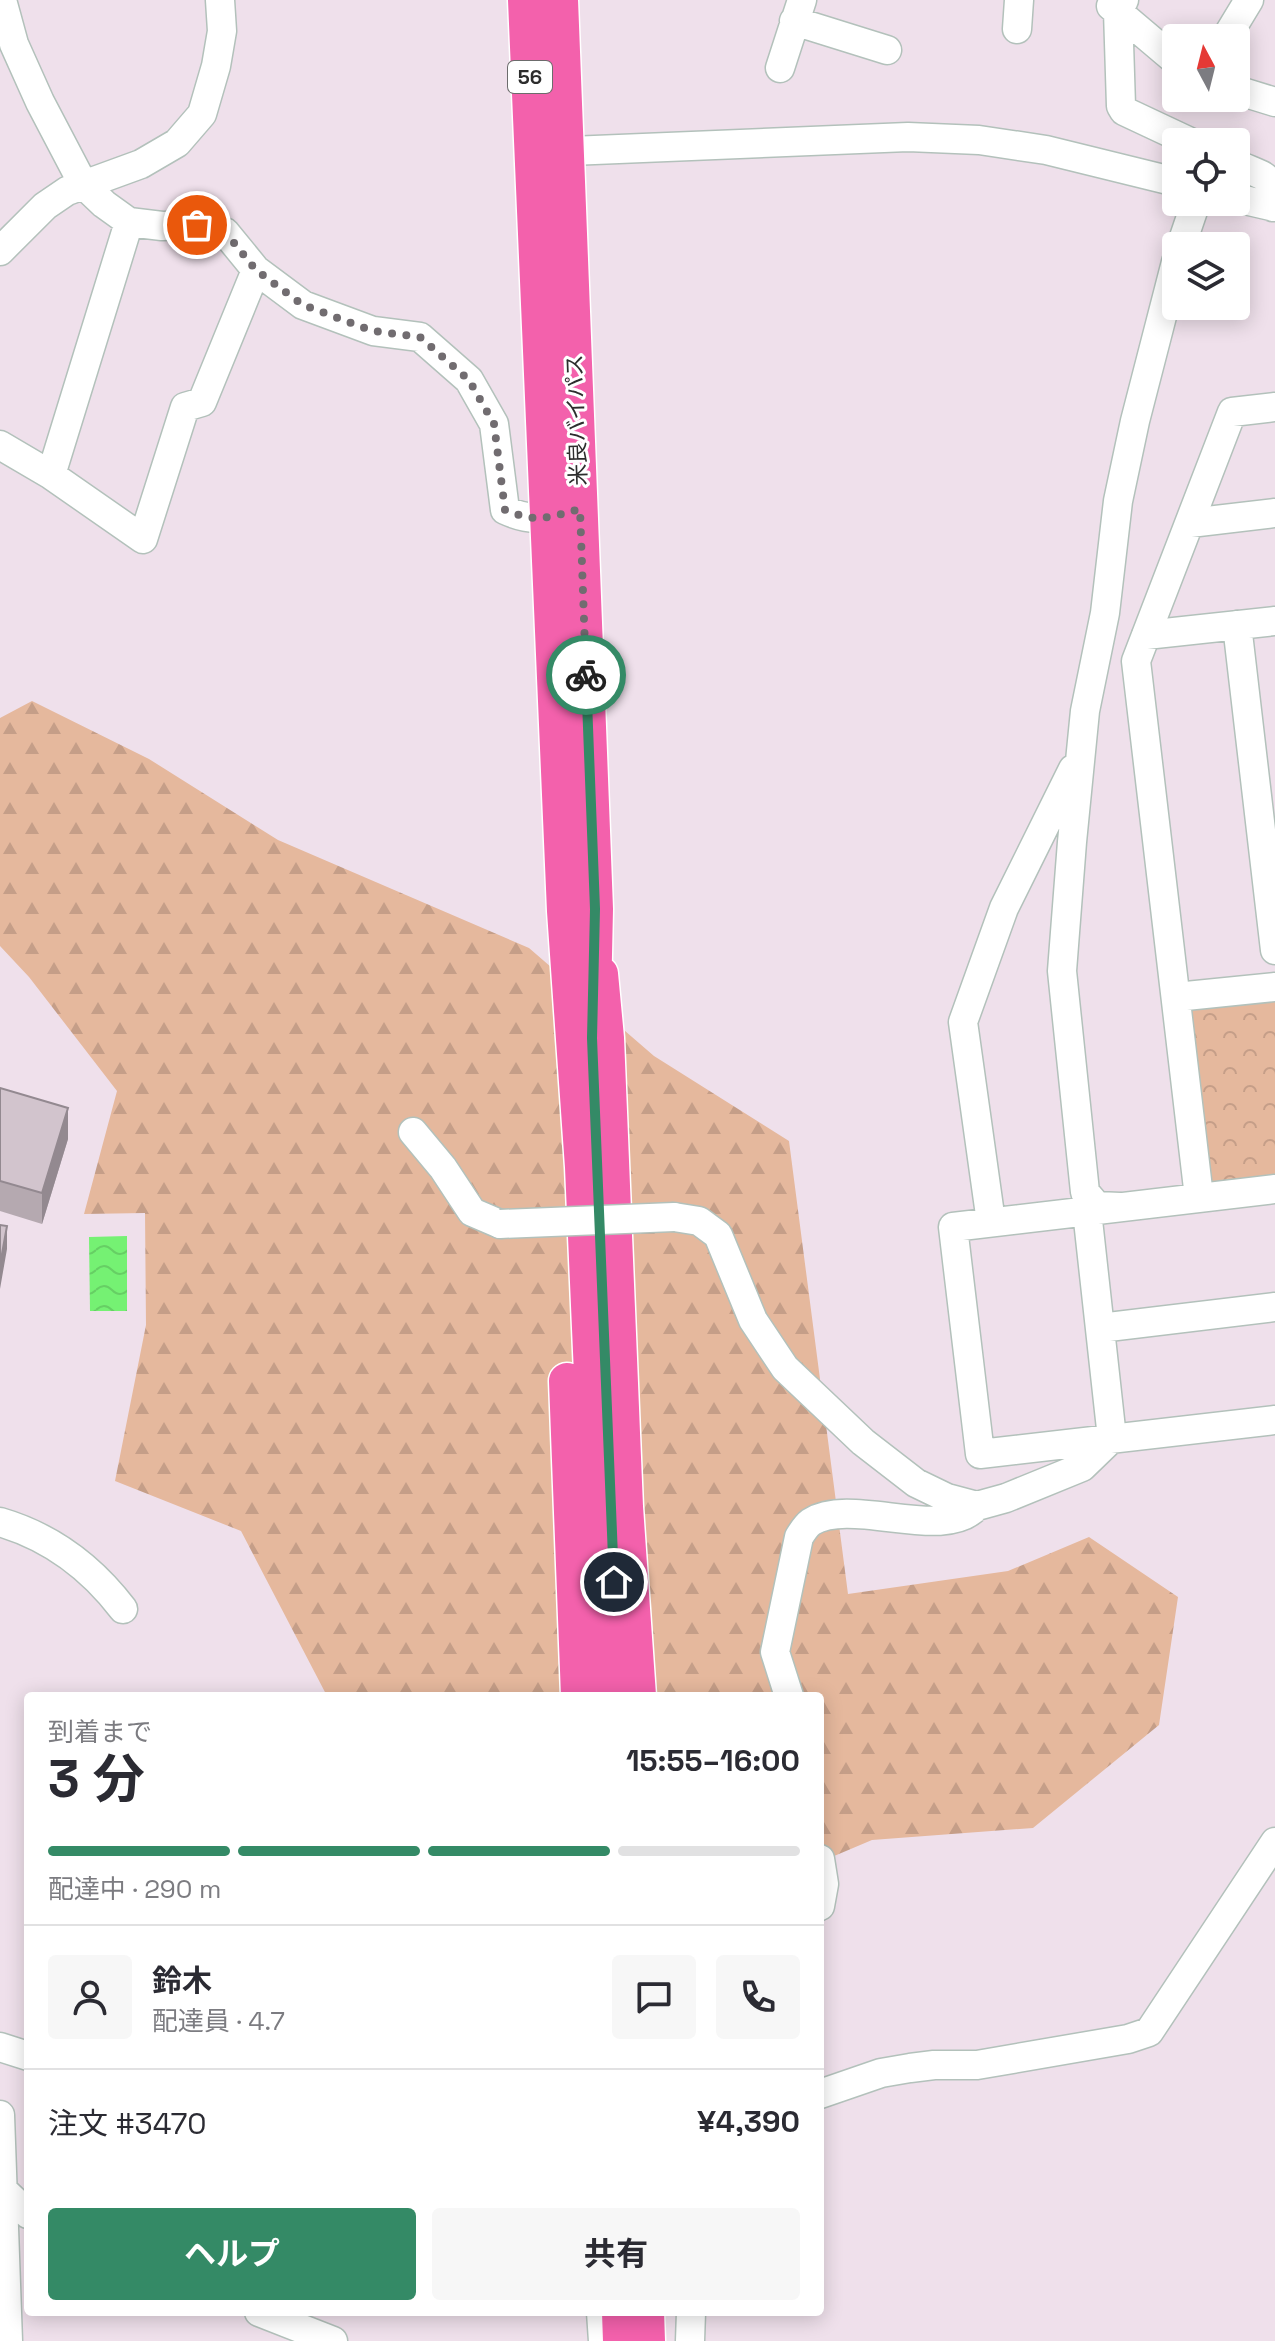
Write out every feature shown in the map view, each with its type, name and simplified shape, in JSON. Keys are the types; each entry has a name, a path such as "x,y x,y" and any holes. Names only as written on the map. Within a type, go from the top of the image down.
{"main road":[{"name":"56","path":"526,0 550,152"},
{"name":"56","path":"550,152 560,0"},
{"name":"米良バイパス","path":"550,152 580,910 583,1167 606,1692"},
{"name":"米良バイパス","path":"580,910 592,1038 617,1692"},
{"path":"579,1692 564,1248 563,1013 580,910"},
{"path":"580,910 606,1038 625,1507 638,1692"},
{"path":"620,2316 621,2341"},
{"path":"632,2316 634,2341"},
{"path":"646,2316 647,2341"},
{"path":"663,2316 664,2341"}],"street":[{"path":"2,0 14,44 40,102 83,184 104,204 129,222 162,226 197,225 225,232 256,270 303,305 373,331 420,337 469,380 494,424 505,510 524,518 564,513"},
{"path":"0,251 45,206 67,191 141,164 177,143 202,114 222,31 220,0"},
{"path":"1017,29 1019,0"},
{"path":"1234,24 1249,0"},
{"path":"1116,4 1162,48"},
{"path":"1116,4 1121,106 1124,111 1162,129"},
{"path":"780,68 798,11 887,50"},
{"path":"1250,94 1275,102"},
{"path":"550,152 908,137 979,140 1074,155 1162,178"},
{"path":"1250,171 1270,180 1274,187 1274,207 1250,201"},
{"path":"51,475 129,222"},
{"path":"0,445 51,475 143,539 185,407 202,402 256,270"},
{"path":"1120,1207 1097,1206 1085,1192 1062,971 1085,711 1105,613 1118,501 1162,316"},
{"path":"1199,1197 1136,661 1232,412 1275,407"},
{"path":"1190,523 1275,513"},
{"path":"1146,635 1275,621"},
{"path":"1237,625 1275,950"},
{"path":"991,1222 963,1022 1004,908 1081,754"},
{"path":"1176,997 1275,987"},
{"path":"413,1132 443,1168 472,1212 500,1224 674,1217 699,1221 718,1235 753,1320 785,1368 863,1442 916,1483 947,1498 977,1506 1057,1480 1082,1467 1112,1438"},
{"path":"1275,1189 953,1227 980,1454 1275,1420"},
{"path":"1087,1211 1112,1438"},
{"path":"1100,1328 1275,1307"},
{"path":"788,1692 775,1652 799,1537 811,1522 837,1514 938,1521 970,1515 977,1506"},
{"path":"0,1522 54,1545 82,1563 123,1609"},
{"path":"824,2093 881,2073 934,2065 977,2065 1128,2039 1149,2032 1275,1842"},
{"path":"0,2047 24,2055"},
{"path":"0,2115 8,2341"},
{"path":"3,2190 24,2210"},
{"path":"269,2316 333,2341"},
{"path":"601,2316 603,2341"},
{"path":"690,2341 691,2316"}],"green space":[{"path":"32,701 149,759 278,840 529,948 654,1056 789,1141 848,1594 1008,1571 1089,1537 1178,1597 1159,1725 1033,1828 872,1840 824,1860 824,1692 325,1692 241,1531 115,1481 146,1325 145,1213 84,1214 117,1091 29,977 0,946 0,718"},
{"path":"1275,996 1275,1175 1214,1182 1205,1175 1187,1016 1197,1004"}],"water":[{"path":"127,1236 127,1311 90,1311 89,1237"}],"building":[{"path":"0,1088 68,1108 42,1193 0,1181"},
{"path":"0,1225 7,1226 0,1265"}],"way so far":[{"path":"197,225 225,232 256,270 303,305 373,331 420,337 469,380 494,424 505,510 524,518 549,518 580,509 586,675"}],"route":[{"path":"586,675 595,909 592,1038 614,1582"}]}
